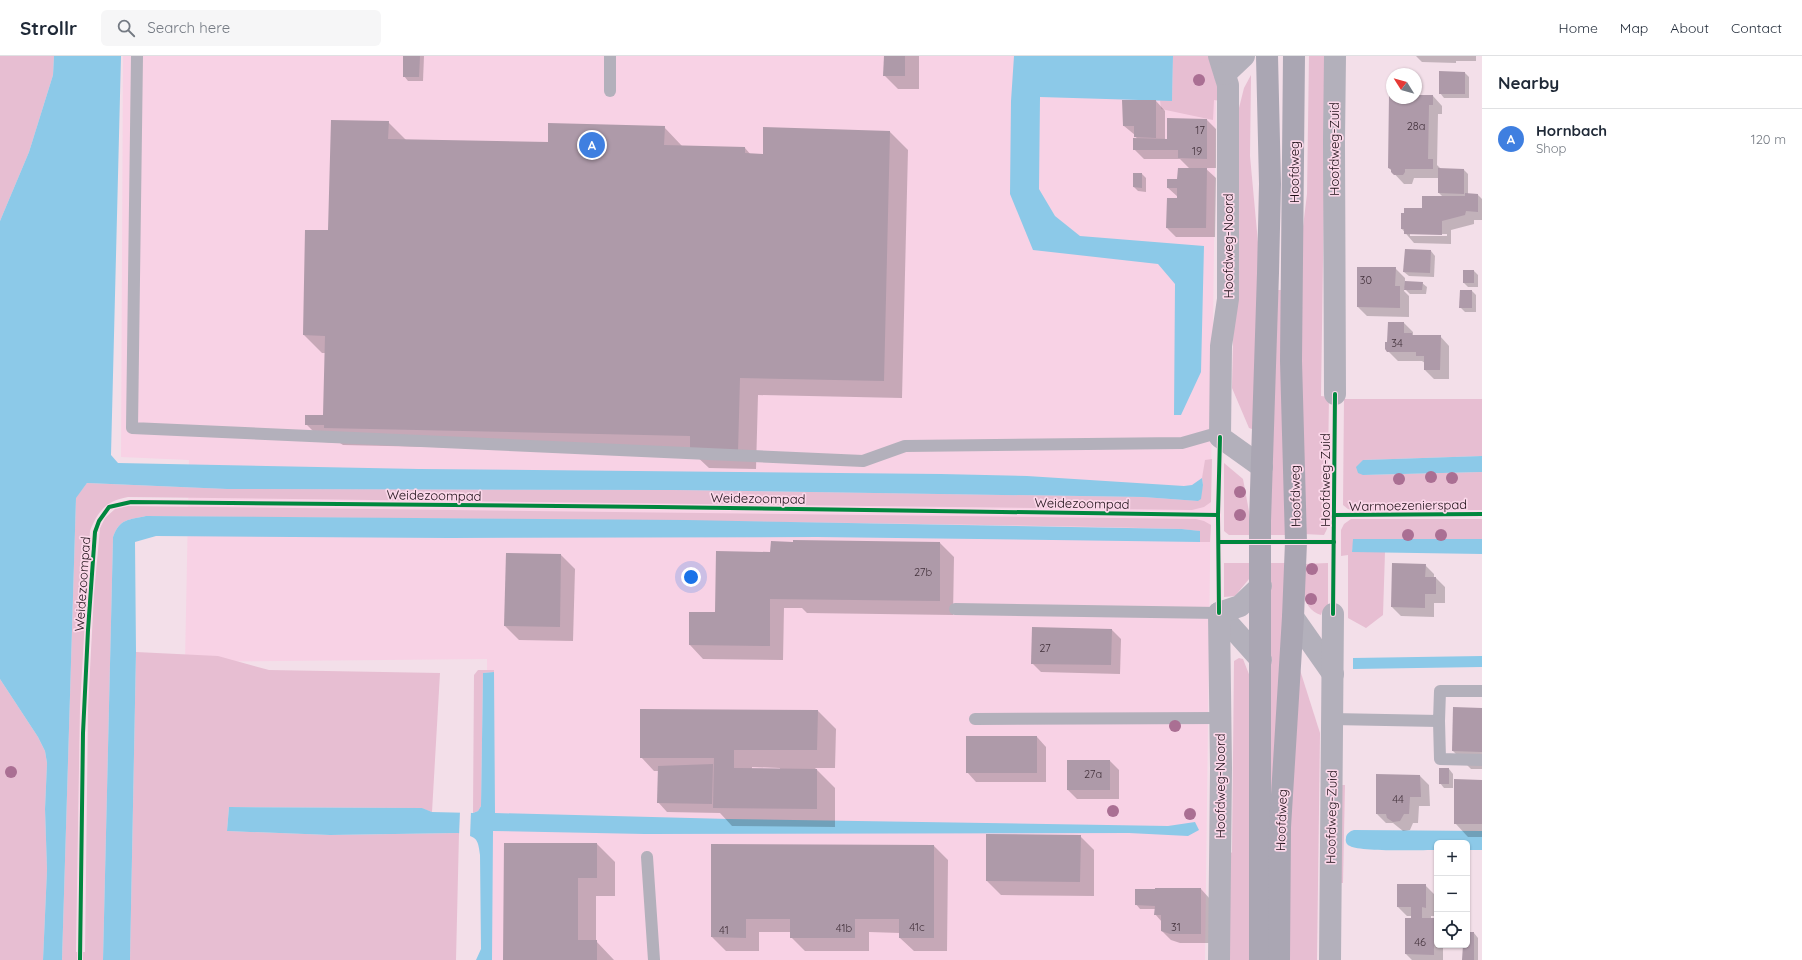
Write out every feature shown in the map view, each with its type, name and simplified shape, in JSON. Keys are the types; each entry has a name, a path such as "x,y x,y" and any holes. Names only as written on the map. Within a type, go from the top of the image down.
{"main road":[{"name":"Hoofdweg","path":"1260,960 1259,528 1270,184 1267,56"},
{"name":"Hoofdweg","path":"1279,960 1280,827 1293,617 1296,542 1291,361 1294,56"}],"street":[{"path":"1222,65 1244,56"},
{"name":"Hoofdweg-Zuid","path":"1335,56 1335,394"},
{"name":"Hoofdweg-Noord","path":"1220,437 1221,346 1228,299 1228,85 1222,65"},
{"path":"1220,437 1262,467"},
{"path":"1260,586 1240,606 1219,613 1260,660"},
{"name":"Hoofdweg-Noord","path":"1219,613 1221,768 1219,960"},
{"name":"Hoofdweg-Zuid","path":"1330,960 1333,614"},
{"path":"1293,617 1333,674"}],"lane":[{"path":"137,56 132,428 863,461 905,446 1182,443 1210,435 1220,437"},
{"path":"610,56 610,91"},
{"path":"955,609 1219,613"},
{"path":"1482,691 1440,691 1439,722 1440,759 1482,760"},
{"path":"975,719 1220,718"},
{"path":"1332,719 1439,722"},
{"path":"647,857 654,960"}],"shaded area":[{"path":"0,56 54,56 53,75 29,152 0,221"},
{"path":"123,56 1210,56 1216,88 1205,960 489,960 487,659 185,662 189,460 121,457"},
{"path":"1173,56 1209,56 1221,101 1214,100 1213,120 1161,109 1160,100 1172,100"},
{"path":"1309,56 1326,56 1321,396 1329,397 1327,529 1324,535 1303,534 1297,276 1307,194"},
{"path":"1251,75 1250,156 1261,275 1255,430 1249,428 1232,388 1238,112 1244,88"},
{"path":"1275,290 1281,290 1287,535 1267,535"},
{"path":"1344,399 1482,399 1482,456 1363,460 1363,475 1482,472 1482,510 1355,511 1348,509 1343,505"},
{"path":"1212,459 1211,502 1204,507 1192,510 128,497 114,501 108,504 96,518 90,531 80,707 76,952 85,952 88,707 94,594 100,528 105,518 115,509 128,506 1196,519 1211,525 1210,542 1200,542 1199,531 1182,529 1053,526 146,516 130,519 119,526 113,537 103,960 62,960 76,497 87,483 227,489 673,490 1143,497 1198,501 1203,485 1202,478 1205,460"},
{"path":"1224,463 1243,479 1250,517 1250,535 1229,535 1224,531"},
{"path":"1351,519 1482,519 1482,539 1354,539 1352,552 1385,552 1383,615 1366,628 1348,618 1348,555 1341,556 1341,530 1344,524"},
{"path":"1224,563 1251,563 1249,579 1235,596 1224,597"},
{"path":"1266,563 1288,563 1272,960"},
{"path":"1328,563 1328,610 1322,612 1321,615 1314,612 1306,601 1303,587 1303,564"},
{"path":"136,652 218,656 269,670 440,673 432,812 421,808 229,807 227,831 330,835 459,833 456,960 130,960"},
{"path":"1239,658 1243,659 1254,687 1252,960 1227,960 1227,858 1232,852 1234,661"},
{"path":"478,670 494,670 494,672 483,673 481,806 478,811 473,813 474,675"},
{"path":"1300,670 1320,733 1317,960 1285,960 1287,844"},
{"path":"0,679 38,737 45,751 47,763 45,809 47,870 43,960 0,960"},
{"path":"1338,785 1345,785 1343,883 1338,883"}],"water":[{"path":"54,56 121,56 111,455 118,463 419,469 941,474 1027,476 1184,486 1192,485 1202,478 1203,485 1201,499 1198,501 1143,497 673,490 227,489 87,483 76,498 62,960 43,960 47,870 45,809 47,763 45,751 38,737 0,679 0,221 29,152 53,75"},
{"path":"1014,56 1173,56 1172,101 1040,97 1039,189 1055,216 1080,236 1204,246 1201,372 1181,415 1174,415 1175,284 1158,264 1033,250 1010,194 1011,101"},
{"path":"1482,456 1482,472 1363,475 1358,473 1356,467 1363,460"},
{"path":"146,516 686,520 1182,529 1200,531 1200,542 817,537 449,538 156,536 135,542 136,652 130,960 103,960 113,537 122,523 130,519"},
{"path":"1353,539 1482,539 1482,554 1352,552"},
{"path":"1482,656 1482,667 1353,669 1353,658"},
{"path":"494,672 495,813 729,819 1168,826 1195,822 1199,830 1188,836 1129,833 645,834 493,831 492,960 476,960 481,949 480,855 477,841 472,837 458,833 330,835 227,831 229,807 422,808 432,812 473,813 478,811 481,806 483,673"},
{"path":"1354,830 1482,831 1482,850 1470,850 1470,840 1434,840 1434,850 1378,850 1356,848 1346,843 1347,834"}],"pier":[{"path":"460,811 471,811 470,837 459,836"}],"building":[{"path":"403,56 420,56 419,77 403,77"},
{"path":"884,56 905,56 905,76 883,76"},
{"path":"1439,71 1465,72 1465,94 1439,94"},
{"path":"1422,95 1433,95 1433,105 1429,105 1428,159 1433,159 1433,169 1405,169 1403,175 1394,175 1391,172 1391,169 1388,168 1389,104 1422,104"},
{"path":"1122,100 1156,100 1156,138 1134,137 1134,126 1123,126"},
{"path":"1167,118 1207,119 1207,159 1178,158 1178,150 1133,150 1133,138 1167,139"},
{"path":"331,120 389,121 388,139 548,142 548,123 665,126 664,145 745,147 745,153 763,154 763,127 890,131 884,381 740,378 738,452 690,451 690,436 324,428 324,425 305,425 305,415 323,415 325,336 303,335 305,230 328,230"},
{"path":"1178,168 1207,168 1206,228 1166,228 1167,198 1177,198 1177,188 1167,188 1167,179 1177,179"},
{"path":"1438,168 1464,169 1464,194 1438,193"},
{"path":"1133,173 1142,173 1142,188 1133,187"},
{"path":"1465,193 1478,194 1478,212 1466,211 1465,215 1442,221 1442,235 1404,234 1404,229 1401,229 1401,213 1404,213 1404,208 1422,208 1422,196 1465,196"},
{"path":"1405,249 1431,250 1430,273 1403,272"},
{"path":"1357,267 1396,267 1395,286 1400,286 1400,308 1357,307"},
{"path":"1463,270 1474,270 1474,283 1463,283"},
{"path":"1405,281 1423,282 1422,290 1404,290"},
{"path":"1460,290 1472,290 1472,308 1459,308"},
{"path":"1388,322 1404,322 1404,333 1412,333 1412,335 1441,335 1440,370 1424,370 1424,356 1416,356 1416,352 1387,352 1385,349 1385,342 1387,342"},
{"path":"793,540 940,542 940,601 770,599 770,646 689,645 689,612 715,612 716,551 770,552 771,541 793,542"},
{"path":"506,553 561,554 560,627 504,626"},
{"path":"1392,563 1426,564 1425,577 1436,577 1436,594 1425,594 1425,608 1391,607"},
{"path":"1032,627 1112,629 1111,665 1031,664"},
{"path":"1453,707 1482,708 1482,752 1452,751"},
{"path":"640,709 818,710 817,750 734,750 734,768 817,769 817,809 713,808 714,758 640,758"},
{"path":"966,736 1037,736 1037,773 966,773"},
{"path":"1067,760 1110,760 1110,790 1067,790"},
{"path":"713,764 712,804 657,803 658,766"},
{"path":"1439,768 1449,768 1449,784 1439,784"},
{"path":"1376,774 1420,775 1421,797 1410,797 1409,814 1404,814 1400,821 1393,822 1387,818 1386,814 1376,814"},
{"path":"1454,779 1482,780 1482,824 1454,824"},
{"path":"986,834 1081,835 1080,882 986,881"},
{"path":"504,843 597,843 597,878 578,878 578,940 597,940 597,960 503,960"},
{"path":"711,844 934,845 934,938 899,938 899,919 855,919 855,938 790,938 790,919 746,919 746,938 711,937"},
{"path":"1397,884 1426,884 1426,908 1422,907 1422,918 1434,918 1434,955 1405,954 1405,918 1411,918 1411,907 1397,907"},
{"path":"1201,888 1201,934 1170,934 1161,931 1161,915 1154,915 1155,906 1135,905 1135,889"},
{"path":"1470,932 1474,932 1474,960 1462,960 1463,948 1470,948"}],"cycle path":[{"path":"1333,614 1335,394"},
{"path":"1219,613 1218,515 1220,437"},
{"name":"Weidezoompad","path":"80,960 83,733 88,630 95,532 99,521 109,507 131,502 658,507 1218,515"},
{"name":"Warmoezenierspad","path":"1334,515 1482,514"},
{"path":"1219,542 1334,542"}],"place":[{"name":"Hornbach","path":"592,145"}]}
